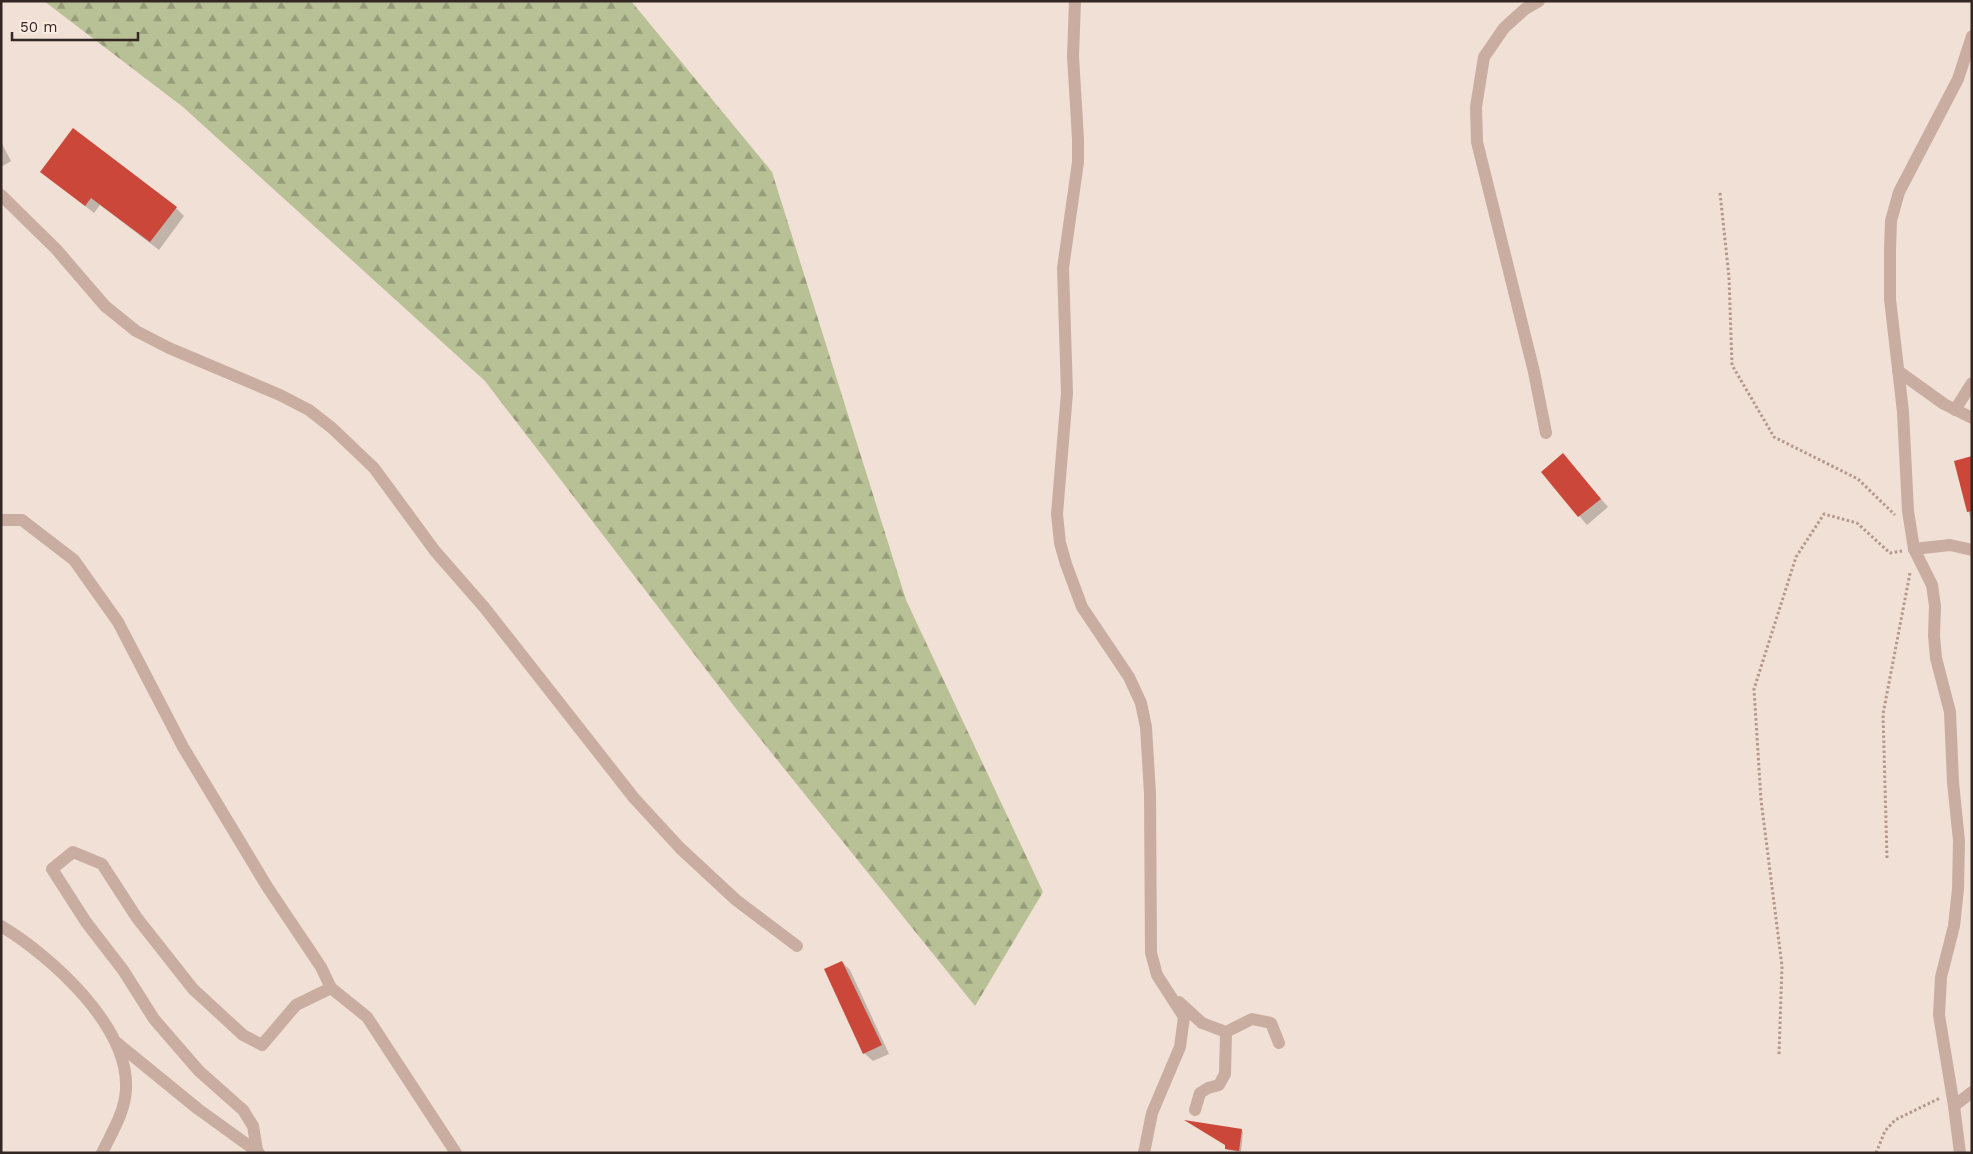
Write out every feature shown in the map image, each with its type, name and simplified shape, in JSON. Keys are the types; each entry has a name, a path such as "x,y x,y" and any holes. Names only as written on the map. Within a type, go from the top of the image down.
{"street":[{"path":"1075,1 1073,56 1078,162 1063,268 1067,393 1056,514 1060,542 1066,564 1082,607 1129,677 1141,703 1146,727 1150,794 1150,952 1157,975 1184,1017 1180,1047 1152,1113 1144,1153"},
{"path":"1539,1 1525,9 1504,28 1484,57 1476,107 1477,142 1534,372 1546,433"},
{"path":"1960,1153 1938,1001 1941,977 1950,945 1956,910 1958,832 1950,712 1936,658 1932,585 1914,550 1908,511 1903,412 1890,298 1890,233 1894,205 1908,172 1958,79 1972,36"},
{"path":"1,195 56,249 105,306 136,331 169,348 280,394 309,410 332,428 374,468 435,551 520,652 634,798 680,848 736,900 797,946"},
{"path":"1898,371 1944,404 1972,418"},
{"path":"1955,410 1972,383"},
{"path":"1,520 22,520 74,560 118,622 183,747 268,888 321,968 331,988 367,1017 456,1153"},
{"path":"1914,550 1950,545 1972,550"},
{"path":"258,1152 253,1126 243,1110 199,1071 154,1019 124,970 86,922 52,869 74,852 102,864 137,918 193,989 243,1035 262,1045 296,1005 331,988"},
{"path":"1,926 40,953 71,981 104,1021 121,1057 126,1088 122,1112 102,1153"},
{"path":"1170,994 1202,1023 1226,1032 1252,1019 1271,1023 1279,1043"},
{"path":"1195,1110 1200,1093 1208,1088 1219,1085 1225,1074 1226,1032"},
{"path":"113,1040 198,1110 258,1152"},
{"path":"1954,1106 1972,1092"}],"path":[{"path":"1720,193 1729,277 1732,365 1774,437 1858,479 1911,532"},
{"path":"1779,1054 1782,966 1761,800 1754,689 1796,557 1824,514 1857,523 1890,553 1914,550 1883,714 1887,858"},
{"path":"1876,1153 1885,1131 1895,1120 1952,1092"}],"green space":[{"path":"44,1 631,1 772,172 906,600 1043,892 975,1006 737,710 485,381 183,107"}],"building":[{"path":"73,128 177,207 150,242 91,198 85,206 40,172"},
{"path":"1563,453 1601,499 1578,517 1541,472"},
{"path":"1972,456 1972,511 1967,512 1954,461"},
{"path":"842,961 882,1045 863,1054 824,969"},
{"path":"1184,1120 1242,1129 1239,1151 1225,1149 1225,1145"}]}
